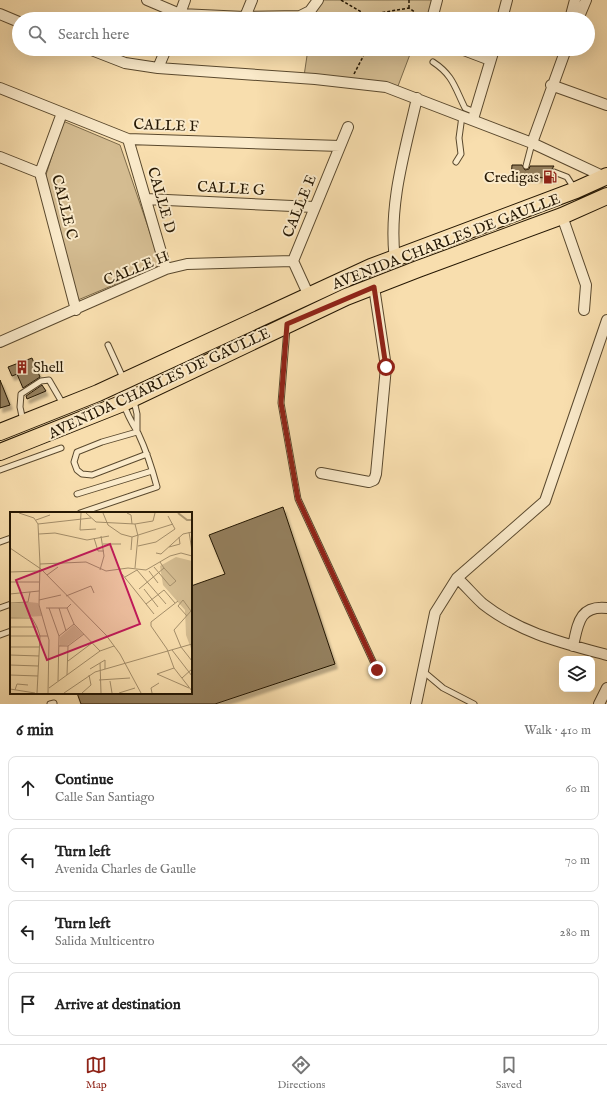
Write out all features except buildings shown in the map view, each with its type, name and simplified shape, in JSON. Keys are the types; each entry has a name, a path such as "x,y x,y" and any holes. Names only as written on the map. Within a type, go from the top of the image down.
{"main road":[{"name":"AVENIDA CHARLES DE GAULLE","path":"0,432 23,424 125,381 371,268 606,178"},
{"name":"AVENIDA CHARLES DE GAULLE","path":"0,452 128,400 304,316 374,287 562,216 607,196"},
{"path":"304,316 295,315 294,309 309,296"},
{"path":"269,333 270,327 273,324 287,316 286,312 279,310"}],"street":[{"path":"146,0 171,12"},
{"path":"180,12 185,0"},
{"path":"248,12 252,0"},
{"path":"308,12 318,0"},
{"path":"434,12 437,0"},
{"path":"504,12 507,0"},
{"path":"572,12 575,0"},
{"path":"581,12 586,0"},
{"path":"0,14 12,19"},
{"path":"107,56 125,63 158,68 386,87 462,115 474,116 606,178"},
{"path":"158,68 163,56"},
{"path":"479,56 490,60"},
{"path":"474,116 491,56"},
{"path":"532,143 560,56"},
{"path":"551,86 563,56"},
{"path":"551,86 607,105"},
{"name":"CALLE F","path":"0,88 128,139 340,146"},
{"path":"395,260 393,241 394,206 417,98"},
{"name":"CALLE C","path":"62,113 40,173 76,310"},
{"name":"CALLE E","path":"309,296 293,261 348,127"},
{"name":"CALLE D","path":"128,139 166,269"},
{"path":"0,157 40,173"},
{"name":"CALLE G","path":"146,199 314,207"},
{"path":"562,216 586,285 584,310"},
{"name":"CALLE H","path":"0,340 76,310 166,269 187,264 293,261"},
{"path":"321,473 369,482 374,480 376,474 386,367 374,287"},
{"path":"416,704 424,672 435,613 457,578 545,501 607,320"},
{"path":"457,578 483,604 514,623 543,638 607,655"},
{"path":"574,646 580,618 588,610 599,607 607,608"},
{"path":"599,704 607,688"}],"lane":[{"path":"433,62 444,69 452,79 465,108 474,116"},
{"path":"456,162 461,154 459,138 462,115"},
{"path":"526,166 532,143"},
{"path":"554,172 567,177 576,190"},
{"path":"287,324 281,403 298,499 377,670"},
{"path":"108,345 125,381"},
{"path":"23,424 20,407 21,394 41,381 48,380 64,407"},
{"path":"83,512 157,486 147,454 137,432 128,418 128,400"},
{"path":"128,400 137,414 137,432"},
{"path":"137,432 102,442 77,452 74,462 77,470 82,474 92,474 147,454"},
{"path":"0,470 61,448"},
{"path":"77,494 152,470"},
{"path":"0,542 10,538"},
{"path":"0,608 10,604"},
{"path":"0,635 10,631"},
{"path":"424,672 443,688 474,704"}],"path":[{"path":"341,0 361,12"},
{"path":"409,0 409,8"},
{"path":"385,12 409,8 414,12"},
{"path":"349,83 364,56"}],"shaded area":[{"path":"320,0 436,0 432,12 316,12"},
{"path":"307,56 409,56 398,86 304,76"},
{"path":"63,121 120,145 161,265 78,300 45,178"}],"place":[{"name":"Credigas","path":"550,177"},
{"name":"Shell","path":"22,367"}],"route":[{"path":"377,670 302,512 298,499 281,403 287,324 346,297 374,287 386,367"}]}
